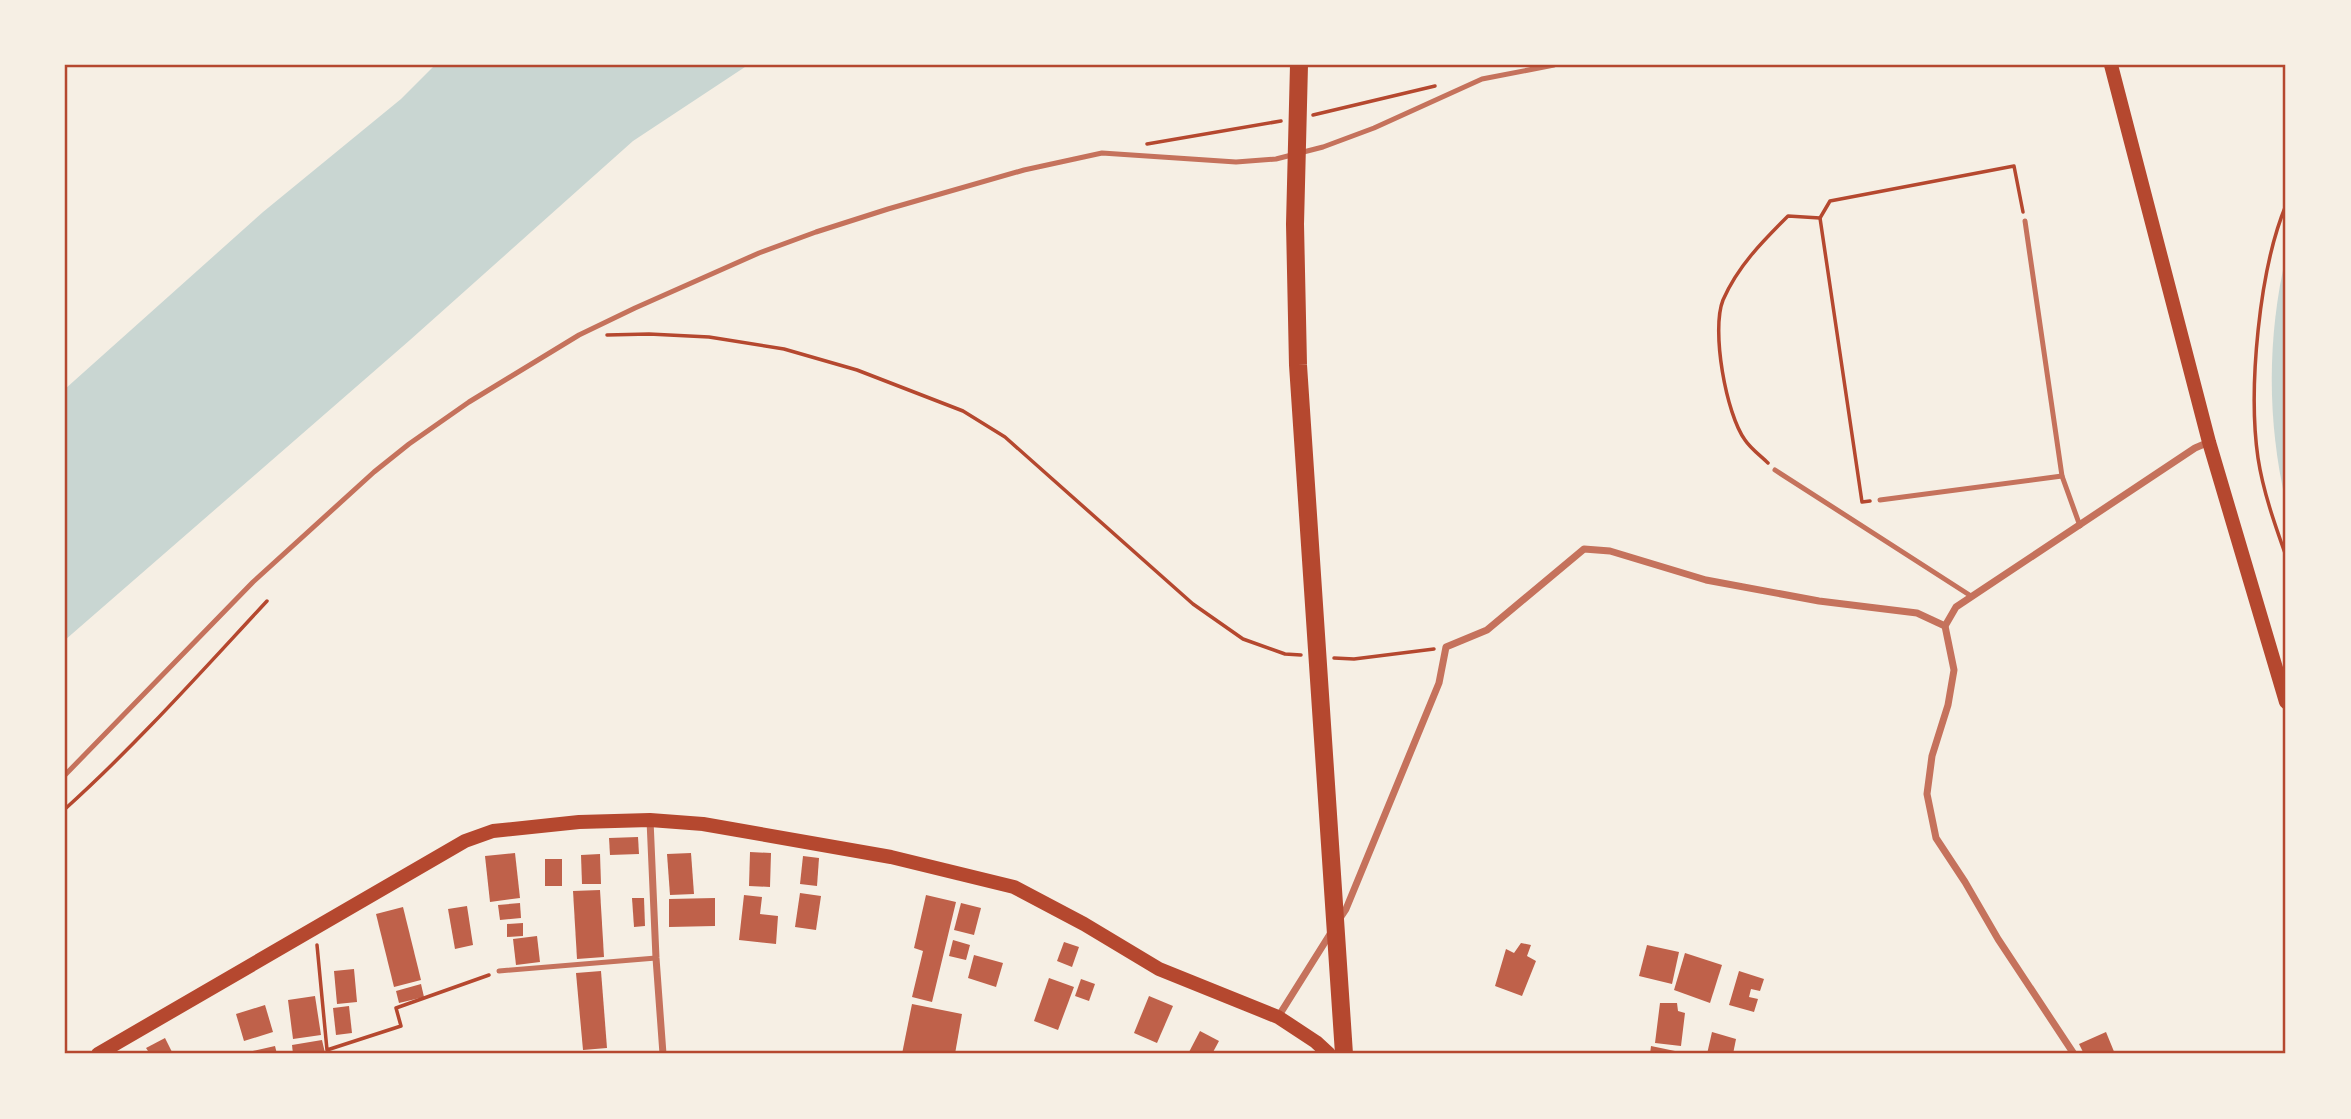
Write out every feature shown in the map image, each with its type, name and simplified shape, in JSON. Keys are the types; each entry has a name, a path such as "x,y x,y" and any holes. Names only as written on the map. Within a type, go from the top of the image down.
{"highway":[{"path":"1299,65 1295,224 1298,365 1344,1054"}],"main road":[{"path":"2111,65 2209,442 2286,702"},
{"path":"98,1054 465,841 493,831 558,823 650,820 703,824 891,857 1014,887 1084,924 1159,969 1278,1017 1329,1054"}],"street":[{"path":"2074,1054 1998,939 1936,838 1927,794 1932,756 1948,705 1954,670 1945,626 1956,607 1971,596 2195,448 2209,442"},
{"path":"1278,1017 1346,909 1439,683 1446,647 1487,630 1584,550 1610,551 1706,580 1819,601 1917,613 1945,626"},
{"path":"650,820 663,1054"}],"lane":[{"path":"65,775 253,582 374,472 469,402 579,335 701,278 816,232 965,186 1102,153 1236,162 1276,159 1323,147 1374,128 1482,79 1554,65"},
{"path":"2025,220 2062,476 2080,526"},
{"path":"1774,470 1971,596"},
{"path":"1880,500 2062,476"},
{"path":"499,971 656,958"}],"path":[{"path":"1880,500 1862,502 1820,218 1830,201 2014,166 2025,220"},
{"path":"2286,205 2279,222 2260,314 2254,420 2259,461 2286,556"},
{"path":"1774,470 1745,440 1728,400 1718,348 1722,302 1751,252 1788,216 1820,218"},
{"path":"579,335 709,337 785,349 857,370 963,411 1005,437 1194,604 1243,639 1286,654 1313,656"},
{"path":"65,809 188,686 267,601"},
{"path":"1326,657 1354,659 1446,647"},
{"path":"315,929 327,1050 401,1026 396,1007 499,971"},
{"path":"340,1046 340,1054"}],"shaded area":[{"path":"435,65 748,65 633,141 410,340 65,640 65,389 263,212 401,99"},
{"path":"2286,256 2286,503 2275,441 2272,380 2275,318"}],"building":[{"path":"638,837 639,854 610,855 609,838"},
{"path":"750,852 771,853 770,887 749,886"},
{"path":"515,853 520,898 490,902 485,856"},
{"path":"691,853 694,894 670,895 667,854"},
{"path":"600,854 601,884 582,884 581,855"},
{"path":"803,856 819,858 817,886 800,884"},
{"path":"545,859 562,859 562,886 545,886"},
{"path":"600,890 604,957 577,959 573,891"},
{"path":"800,893 821,896 816,930 795,927"},
{"path":"744,895 762,897 760,914 778,916 776,944 739,940"},
{"path":"926,895 956,902 932,1002 912,997 923,951 914,948"},
{"path":"632,898 644,898 645,926 634,927"},
{"path":"715,898 715,926 669,927 669,899"},
{"path":"520,903 521,918 500,920 498,905"},
{"path":"961,903 981,908 974,935 954,930"},
{"path":"467,906 473,945 455,949 448,909"},
{"path":"403,907 421,980 394,987 376,914"},
{"path":"523,923 523,936 507,937 507,924"},
{"path":"537,936 540,962 516,965 513,939"},
{"path":"953,940 970,945 966,960 949,956"},
{"path":"1064,942 1079,947 1072,967 1057,961"},
{"path":"1521,943 1531,945 1527,956 1536,961 1522,996 1495,986 1506,949 1514,953"},
{"path":"1647,945 1679,952 1672,984 1639,976"},
{"path":"1685,953 1722,965 1710,1003 1674,990"},
{"path":"974,955 1003,963 996,987 968,978"},
{"path":"354,969 357,1002 337,1004 334,971"},
{"path":"601,971 607,1048 583,1050 576,973"},
{"path":"1739,971 1764,979 1760,991 1751,989 1749,997 1758,999 1754,1012 1729,1005"},
{"path":"1049,978 1074,987 1058,1030 1034,1021"},
{"path":"1081,979 1095,984 1089,1001 1075,996"},
{"path":"421,984 424,997 399,1003 396,991"},
{"path":"315,996 321,1035 293,1039 288,1000"},
{"path":"1149,996 1173,1006 1157,1043 1134,1033"},
{"path":"1660,1003 1677,1003 1678,1011 1685,1013 1681,1046 1655,1043"},
{"path":"912,1004 962,1014 955,1054 902,1054"},
{"path":"265,1005 273,1032 244,1041 236,1014"},
{"path":"349,1006 352,1033 336,1035 333,1008"},
{"path":"1200,1031 1219,1041 1212,1054 1188,1054"},
{"path":"1712,1032 1736,1039 1733,1054 1707,1054"},
{"path":"2106,1032 2115,1054 2084,1054 2079,1044"},
{"path":"165,1038 173,1054 150,1054 146,1048"},
{"path":"322,1040 325,1053 293,1054 292,1045"},
{"path":"275,1046 277,1054 244,1054 244,1053"},
{"path":"1651,1046 1675,1051 1675,1054 1650,1054"}]}
